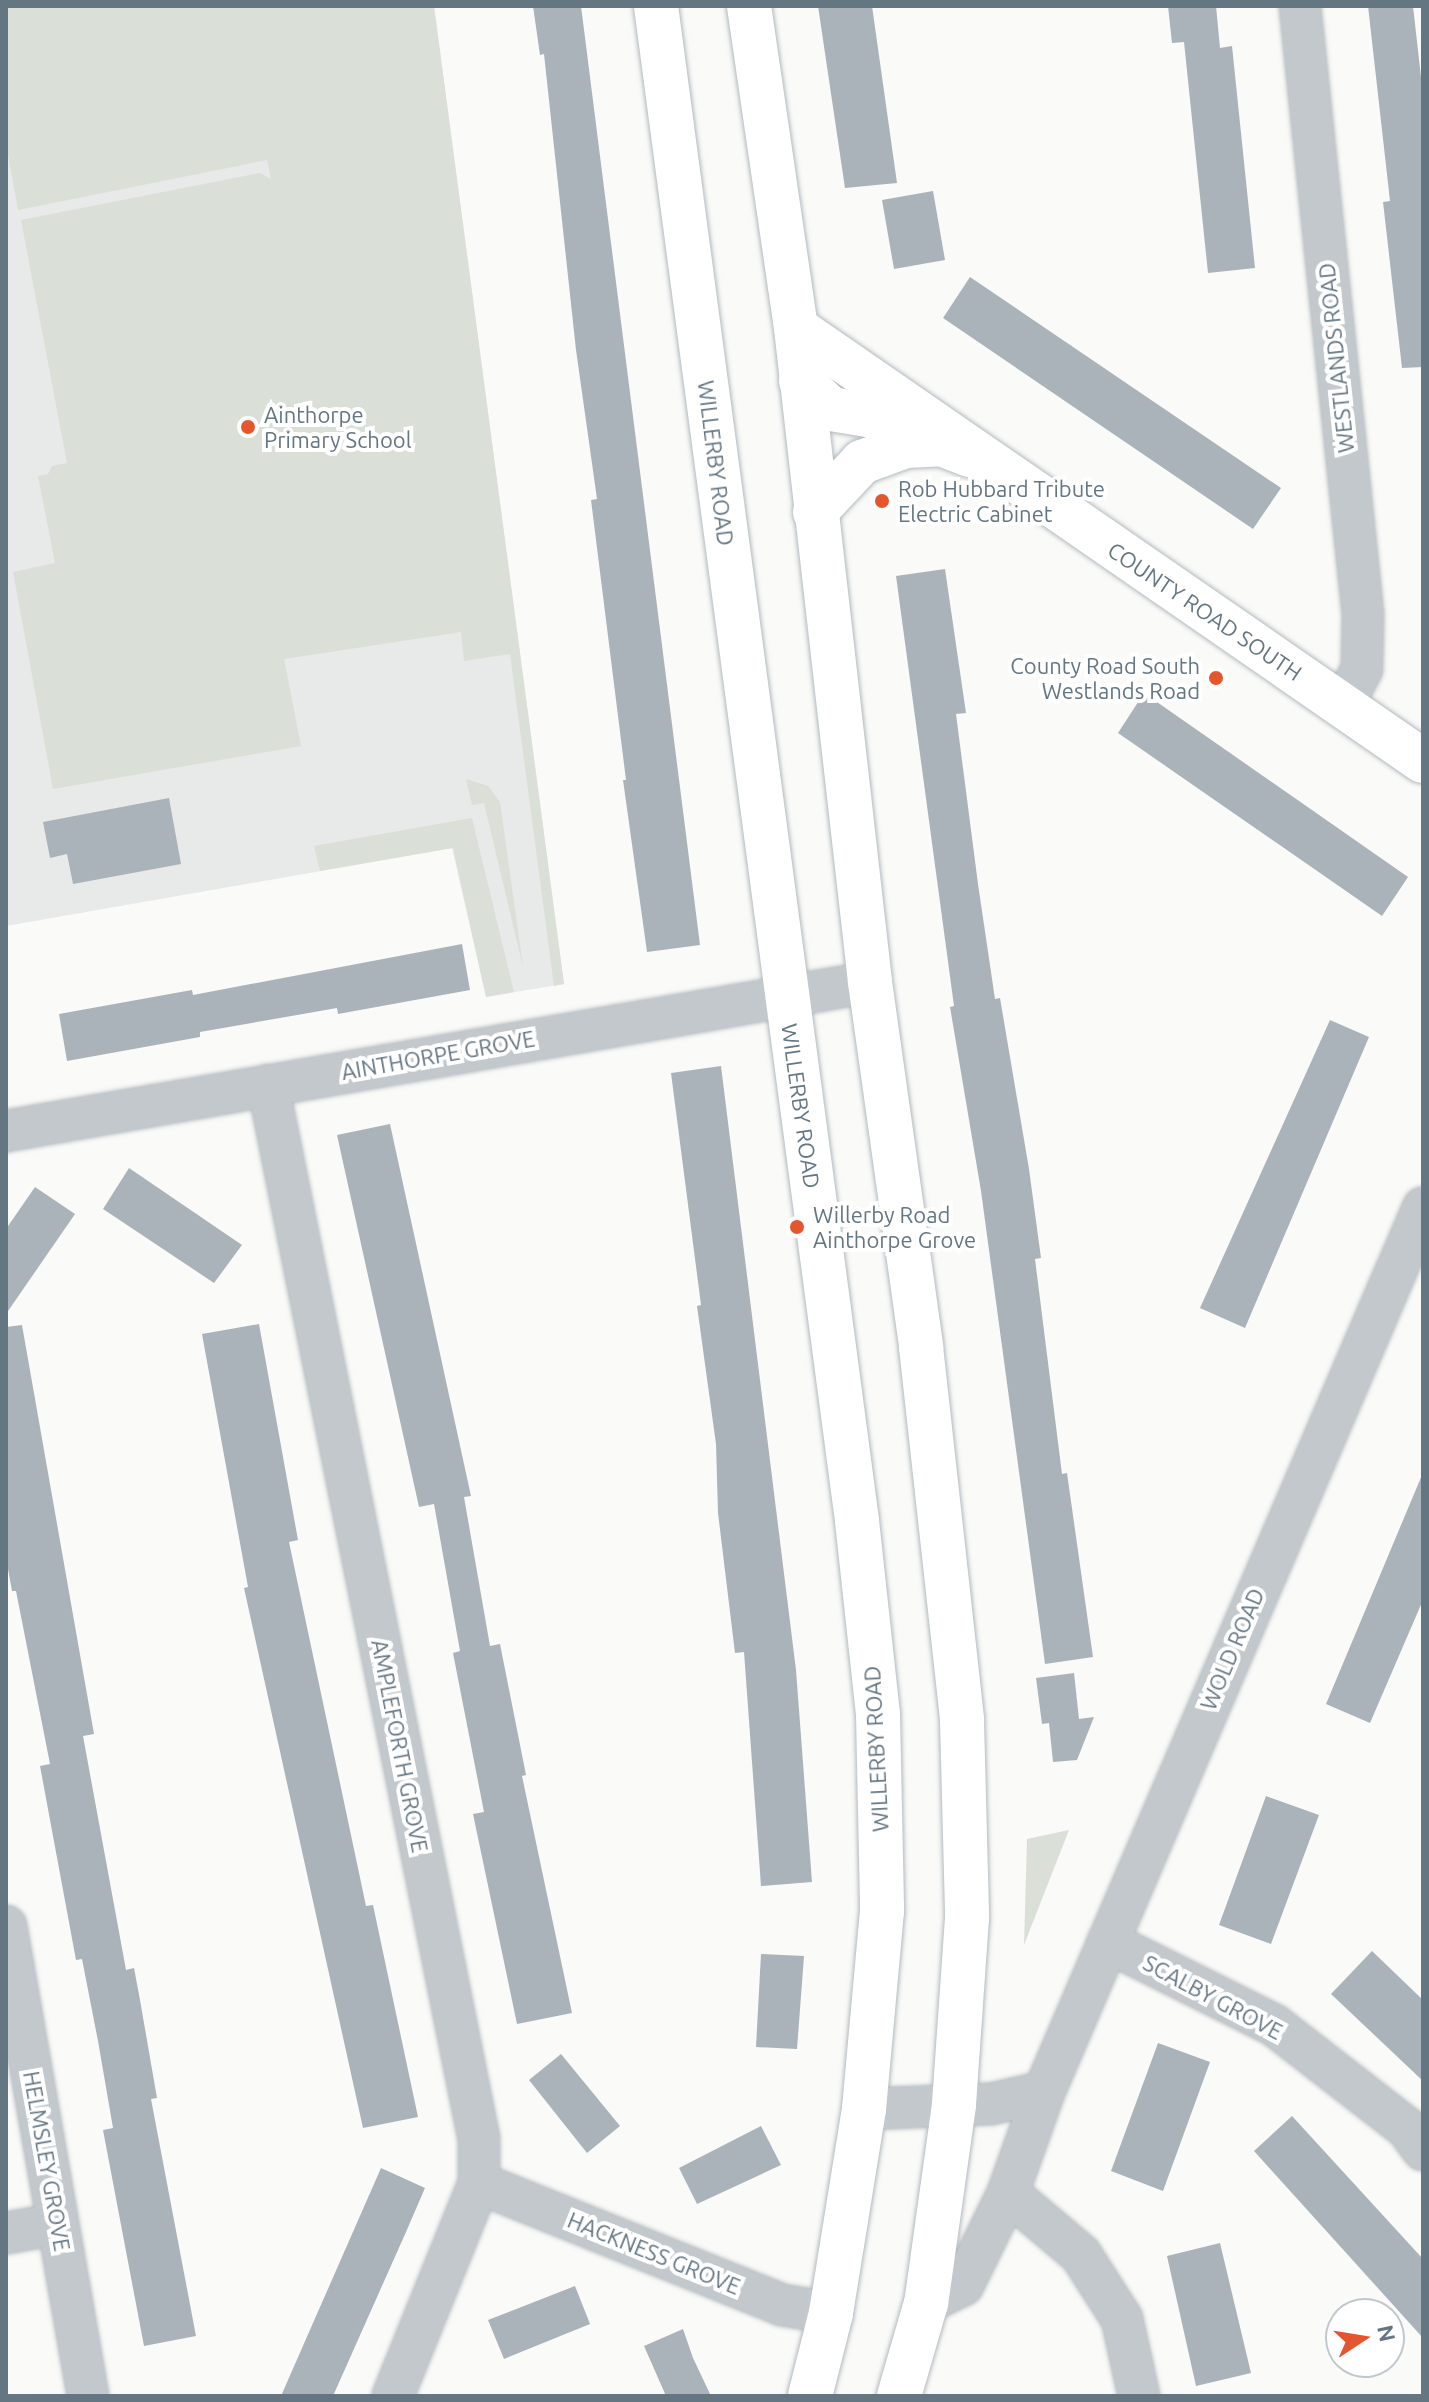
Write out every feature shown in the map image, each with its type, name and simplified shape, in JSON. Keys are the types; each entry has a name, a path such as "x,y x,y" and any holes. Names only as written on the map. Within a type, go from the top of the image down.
{"street":[{"name":"WILLERBY ROAD","path":"656,6 857,1521 878,1714 882,1911 864,2109 831,2313 810,2396"},
{"path":"749,6 796,328 870,982 921,1347 962,1721 967,1918 954,2105 926,2303 899,2396"},
{"name":"WESTLANDS ROAD","path":"1300,6 1363,615 1362,669 1343,705"},
{"name":"COUNTY ROAD SOUTH","path":"796,328 1423,761"},
{"name":"COUNTY ROAD SOUTH","path":"801,381 831,409 885,418 987,462"},
{"name":"COUNTY ROAD SOUTH","path":"815,512 862,462 906,446 941,444"},
{"name":"AINTHORPE GROVE","path":"6,1131 870,982"},
{"name":"AMPLEFORTH GROVE","path":"268,1085 479,2139 479,2183 393,2396"},
{"name":"WOLD ROAD","path":"926,2303 963,2285 1008,2193 1044,2092 1423,1208"},
{"name":"HELMSLEY GROVE","path":"6,1926 88,2396"},
{"name":"SCALBY GROVE","path":"1108,1942 1274,2025 1407,2128 1423,2150"},
{"path":"864,2109 991,2104 1044,2092"},
{"name":"HACKNESS GROVE","path":"479,2183 782,2305 831,2313"},
{"path":"1008,2193 1081,2255 1122,2319 1139,2396"},
{"path":"6,2233 57,2224"}],"shaded area":[{"name":"Ainthorpe Primary School","path":"6,6 434,6 564,984 486,997 452,848 6,926"},
{"name":"Ainthorpe Primary School","path":"6,6 434,6 564,984 554,986 510,654 464,661 461,632 284,659 301,746 53,789 13,572 55,563 38,476 48,474 52,466 67,463 21,220 260,173 271,179 267,160 18,210 6,144"},
{"path":"466,779 488,786 500,802 523,967 484,803 472,805"},
{"path":"472,818 514,992 486,997 453,848 320,871 314,846"},
{"path":"1069,1830 1024,1945 1027,1839"}],"building":[{"path":"533,6 581,6 700,945 647,952 623,780 626,780 591,500 597,499 576,350 544,54 540,55"},
{"path":"818,6 872,6 897,183 845,188"},
{"path":"1168,6 1216,6 1220,48 1232,46 1255,268 1208,273 1184,42 1172,43"},
{"path":"1368,6 1413,6 1423,95 1423,367 1402,368 1383,202 1390,201"},
{"path":"933,191 945,260 894,269 882,200"},
{"path":"970,277 1281,488 1253,529 943,318"},
{"path":"945,569 966,713 956,714 978,884 995,999 1000,998 1029,1169 1041,1258 1035,1259 1062,1474 1067,1473 1093,1657 1045,1664 981,1191 950,1007 954,1006 896,576"},
{"path":"1144,693 1408,877 1382,916 1118,733"},
{"path":"169,798 181,864 73,884 67,854 50,858 43,822"},
{"path":"462,944 470,990 338,1014 337,1008 200,1032 200,1037 67,1061 59,1014 192,990 193,995"},
{"path":"1330,1020 1369,1037 1245,1328 1200,1308"},
{"path":"721,1066 796,1670 812,1882 761,1886 744,1652 735,1653 718,1513 716,1444 671,1073"},
{"path":"390,1124 471,1496 464,1497 490,1646 500,1644 526,1775 522,1776 572,2013 517,2024 473,1814 484,1812 453,1653 460,1651 434,1504 419,1507 337,1135"},
{"path":"129,1168 242,1245 214,1283 103,1209"},
{"path":"35,1187 75,1214 6,1314 6,1229"},
{"path":"259,1324 298,1540 289,1542 366,1906 373,1905 418,2117 363,2128 244,1588 248,1587 202,1334"},
{"path":"22,1325 94,1734 83,1736 126,1970 134,1968 157,2098 151,2099 196,2336 144,2346 103,2130 113,2128 98,2041 82,1959 76,1960 40,1766 50,1764 16,1591 12,1591 6,1558 6,1327"},
{"path":"1422,1475 1423,1600 1370,1723 1326,1704"},
{"path":"1074,1673 1079,1719 1094,1717 1077,1760 1053,1762 1049,1723 1042,1724 1036,1678"},
{"path":"1266,1796 1319,1815 1271,1944 1219,1925"},
{"path":"1372,1951 1423,2000 1423,2081 1331,1994"},
{"path":"761,1954 804,1956 797,2049 756,2047"},
{"path":"1158,2043 1210,2062 1163,2191 1111,2171"},
{"path":"561,2054 620,2126 587,2153 529,2080"},
{"path":"1292,2116 1423,2259 1423,2338 1405,2318 1405,2298 1387,2298 1254,2151"},
{"path":"761,2126 781,2165 697,2204 679,2168"},
{"path":"381,2168 425,2188 406,2232 333,2396 281,2396"},
{"path":"1220,2243 1251,2373 1196,2386 1167,2256"},
{"path":"575,2286 590,2324 504,2359 488,2320"},
{"path":"683,2329 711,2396 666,2396 644,2346"}],"place":[{"name":"Ainthorpe Primary School","path":"248,427"},
{"name":"Rob Hubbard Tribute Electric Cabinet","path":"882,501"},
{"name":"County Road South Westlands Road","path":"1216,678"},
{"name":"Willerby Road Ainthorpe Grove","path":"797,1227"}]}
